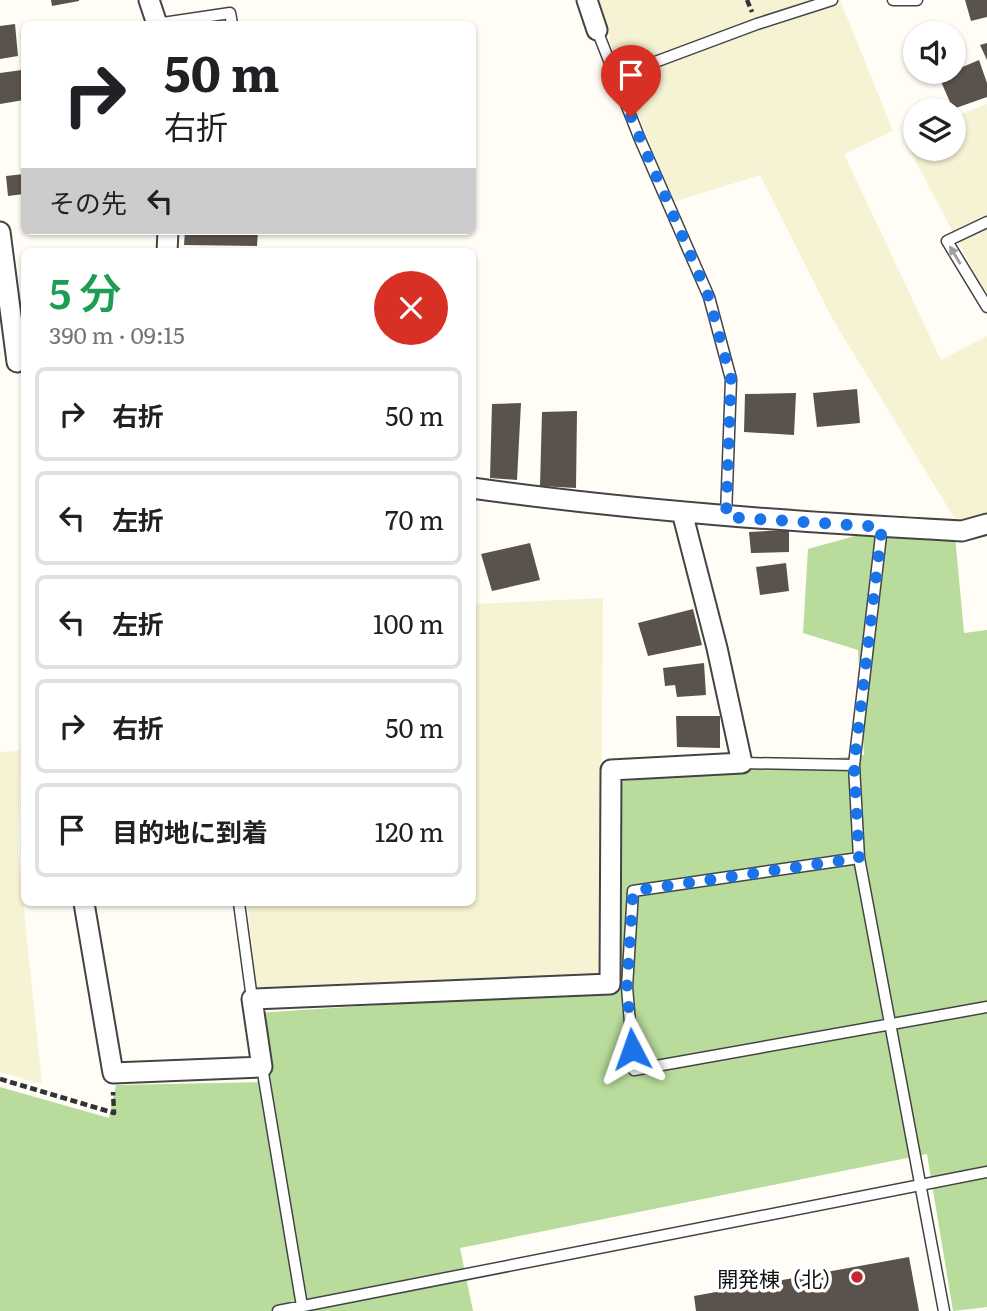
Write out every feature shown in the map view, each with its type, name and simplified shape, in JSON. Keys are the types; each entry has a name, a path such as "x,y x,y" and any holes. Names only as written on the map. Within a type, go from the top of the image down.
{"street":[{"path":"149,0 156,21"},
{"path":"587,0 597,30"},
{"path":"0,232 14,361"},
{"path":"476,489 561,501 726,517 962,531 987,524"},
{"path":"85,906 113,1073 262,1067 252,999 610,984 611,770 742,764 718,648 682,512"}],"lane":[{"path":"614,77 757,24 832,0"},
{"path":"893,0 917,0"},
{"path":"177,21 230,13 231,21"},
{"path":"597,30 614,77 709,298 731,379 726,517"},
{"path":"987,222 947,241 987,307"},
{"path":"882,527 854,765 859,858 944,1311"},
{"path":"742,764 854,765"},
{"path":"859,858 633,891 627,986 634,1070 987,1007"},
{"path":"239,906 252,999"},
{"path":"262,1067 303,1306"},
{"path":"278,1311 987,1172"}],"path":[{"path":"0,1079 114,1113 113,1073"}],"shaded area":[{"path":"599,0 840,0 893,131 844,154 941,360 987,336 987,523 958,524 833,320 760,175 674,202 616,61"},
{"path":"987,104 987,297 916,161 966,161 966,112"},
{"path":"603,598 600,976 257,991 247,906 476,906 476,604"},
{"path":"20,751 18,853 21,906 24,906 42,1084 0,1072 0,752"}],"green space":[{"path":"880,529 955,536 964,633 987,630 987,1307 953,1311 927,1154 460,1248 473,1311 0,1311 0,1087 109,1118 116,1085 267,1082 256,1013 612,990 618,782 864,755 858,650 803,633 808,549"}],"building":[{"path":"51,0 79,0 79,1 52,6"},
{"path":"965,0 987,0 987,17 971,21"},
{"path":"15,24 18,56 0,59 0,26"},
{"path":"987,43 987,60 980,45"},
{"path":"979,60 987,83 987,97 966,104 966,98 948,98 942,84 966,84 966,66"},
{"path":"21,70 21,100 0,104 0,73"},
{"path":"21,174 21,194 8,196 6,176"},
{"path":"185,235 258,235 257,246 184,245"},
{"path":"857,389 860,423 817,427 813,393"},
{"path":"796,393 794,435 744,432 745,394"},
{"path":"521,403 517,480 490,478 492,404"},
{"path":"577,411 576,488 540,486 542,412"},
{"path":"789,530 789,552 751,553 749,532"},
{"path":"530,543 540,580 492,591 481,554"},
{"path":"786,563 789,591 760,595 756,567"},
{"path":"693,609 702,645 648,656 638,623"},
{"path":"704,663 706,695 677,697 675,685 665,686 663,668"},
{"path":"676,716 720,716 720,748 677,747"},
{"name":"開発棟（北）","path":"909,1257 919,1311 696,1311 694,1296"}],"place":[{"name":"開発棟（北）","path":"857,1277"}],"route":[{"path":"631,117 709,298 731,379 726,517 882,527 854,765 859,858 633,891 627,986 632,1049"}]}
